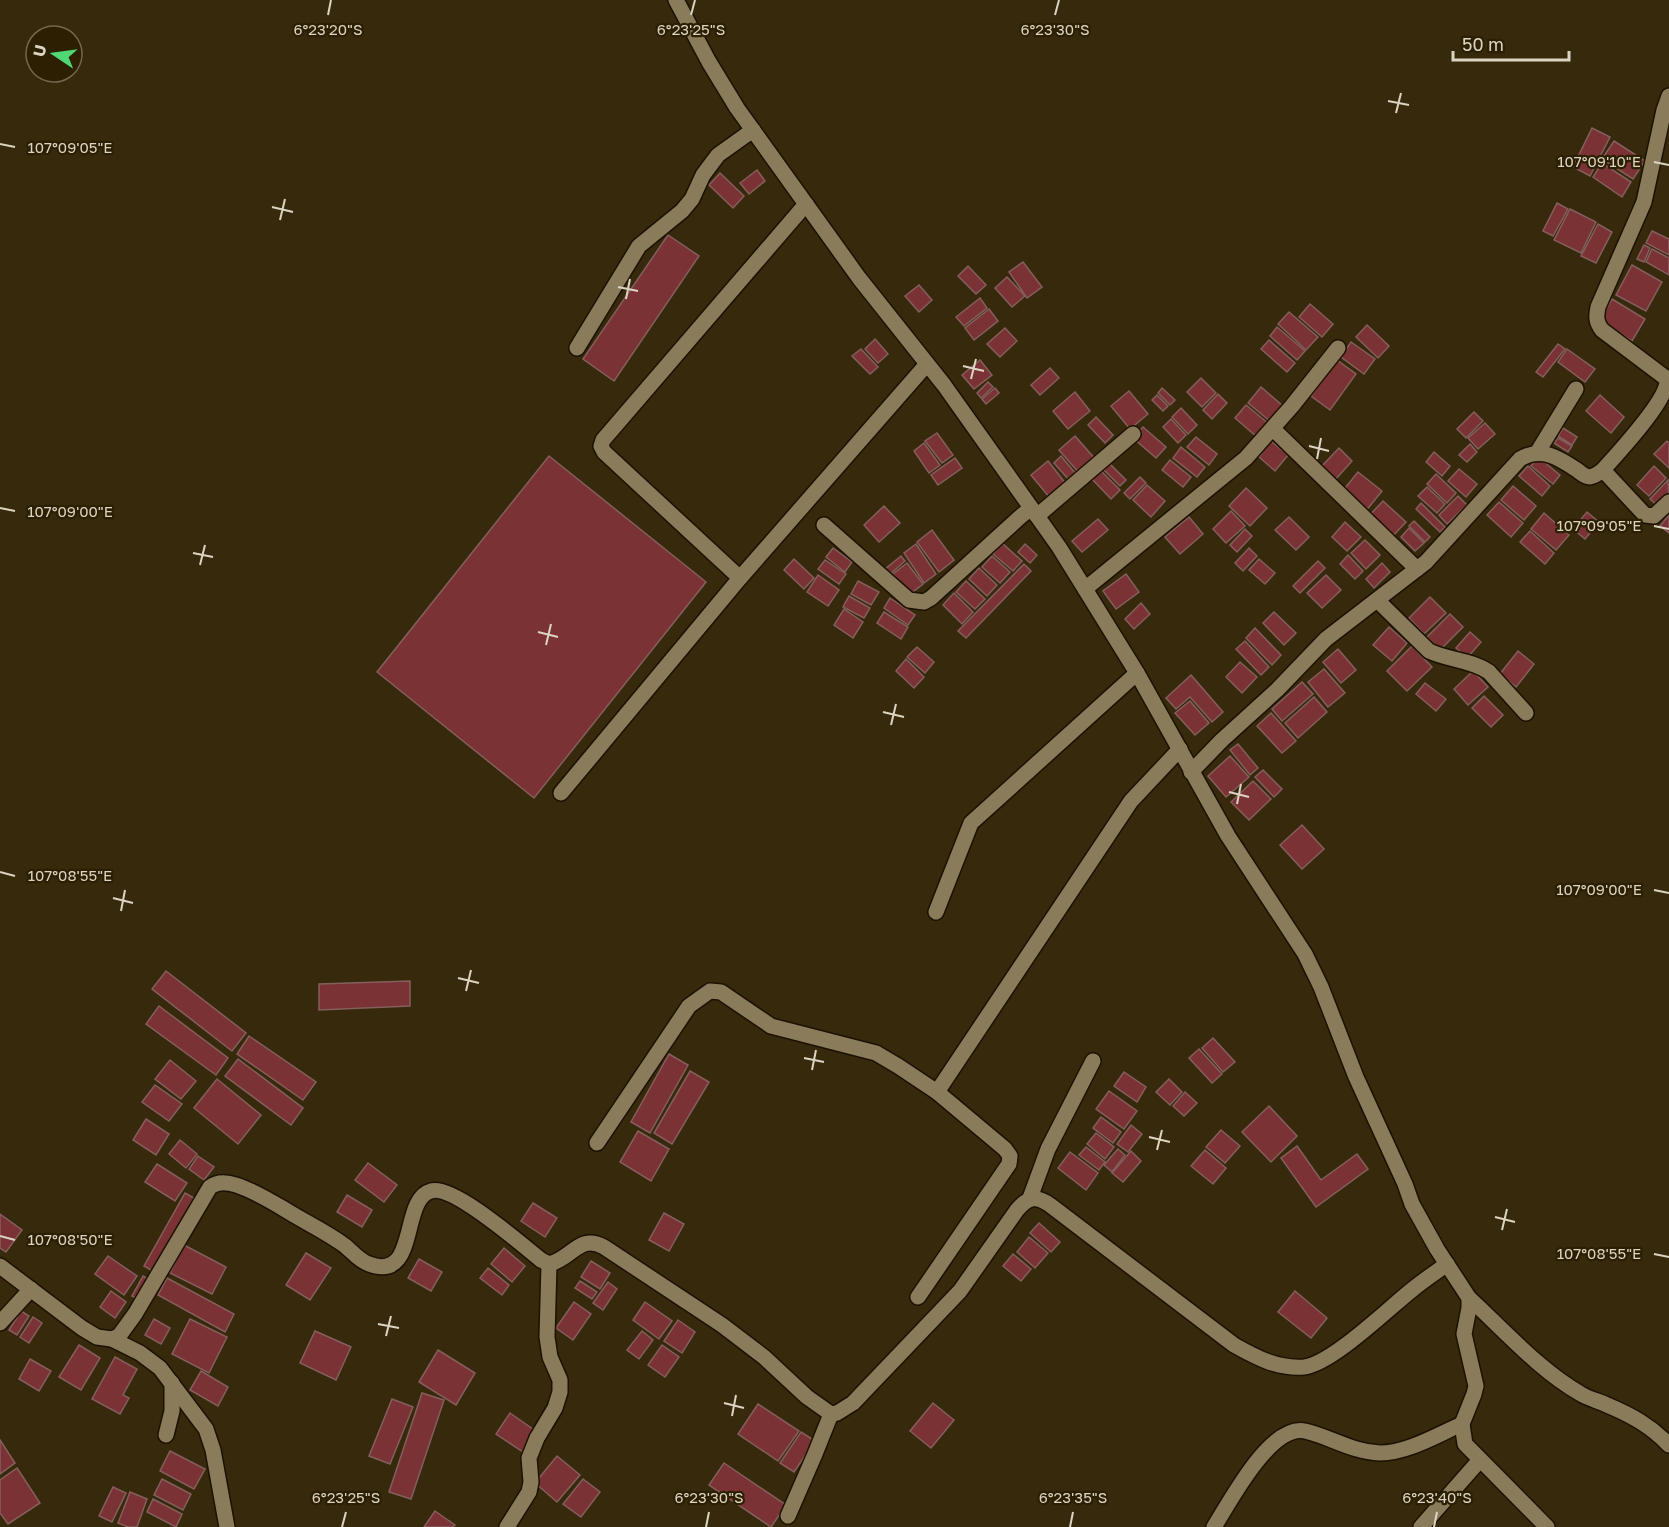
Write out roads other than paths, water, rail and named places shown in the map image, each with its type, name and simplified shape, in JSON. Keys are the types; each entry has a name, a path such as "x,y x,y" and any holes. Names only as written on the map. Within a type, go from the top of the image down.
{"street":[{"path":"676,0 709,62 753,130 859,278 927,364 1034,512 1137,673 1228,836 1294,936 1313,970 1356,1077 1412,1204 1469,1298 1542,1366 1563,1382 1583,1395 1633,1416 1669,1444"},
{"path":"1191,772 1277,690 1326,639 1417,569 1440,548 1520,459 1528,454 1547,453 1556,456 1585,476 1595,475 1603,470 1642,428 1666,396 1667,379 1602,330 1596,316 1644,202 1669,96"},
{"path":"577,348 639,246 682,211 692,199 703,175 718,155 753,130"},
{"path":"740,578 604,452 601,446 603,440 806,204"},
{"path":"1085,589 1246,458 1273,429 1338,348"},
{"path":"561,793 740,578 927,364"},
{"path":"1537,453 1576,389"},
{"path":"1273,429 1417,569"},
{"path":"824,525 909,600 924,602 1020,517 1034,512 1087,476 1133,434"},
{"path":"1603,470 1645,515 1654,516 1669,502"},
{"path":"1377,600 1429,651 1482,667 1489,672 1526,713"},
{"path":"936,912 971,823 1137,673"},
{"path":"937,1092 1131,801 1180,748"},
{"path":"597,1143 689,1006 711,991 721,992 771,1026 876,1053 937,1092 1005,1149 1010,1160 918,1297"},
{"path":"831,1414 844,1410 853,1403 960,1291 1017,1210 1030,1198 1048,1149 1093,1061"},
{"path":"112,1339 126,1329 210,1187 220,1182 236,1185 264,1197 337,1240 364,1262 385,1267 391,1265 401,1255 417,1203 423,1195 434,1190 452,1194 549,1264 563,1258 585,1242 597,1243 722,1325 831,1414"},
{"path":"1030,1198 1044,1200 1234,1345 1268,1362 1286,1367 1307,1367 1323,1360 1448,1264"},
{"path":"507,1527 529,1492 530,1458 537,1438 555,1408 560,1392 560,1380 550,1357 547,1337 549,1264"},
{"path":"0,1266 82,1328 97,1337 112,1339 152,1360 206,1429 210,1438 227,1527"},
{"path":"0,1323 31,1289"},
{"path":"1469,1298 1464,1334 1476,1386 1462,1424 1465,1444 1479,1461 1548,1527"},
{"path":"166,1435 172,1411 172,1383"},
{"path":"788,1516 831,1414"},
{"path":"1214,1527 1268,1447 1287,1435 1302,1431 1358,1451 1382,1453 1420,1443 1462,1424"},
{"path":"1421,1527 1479,1461"}]}
